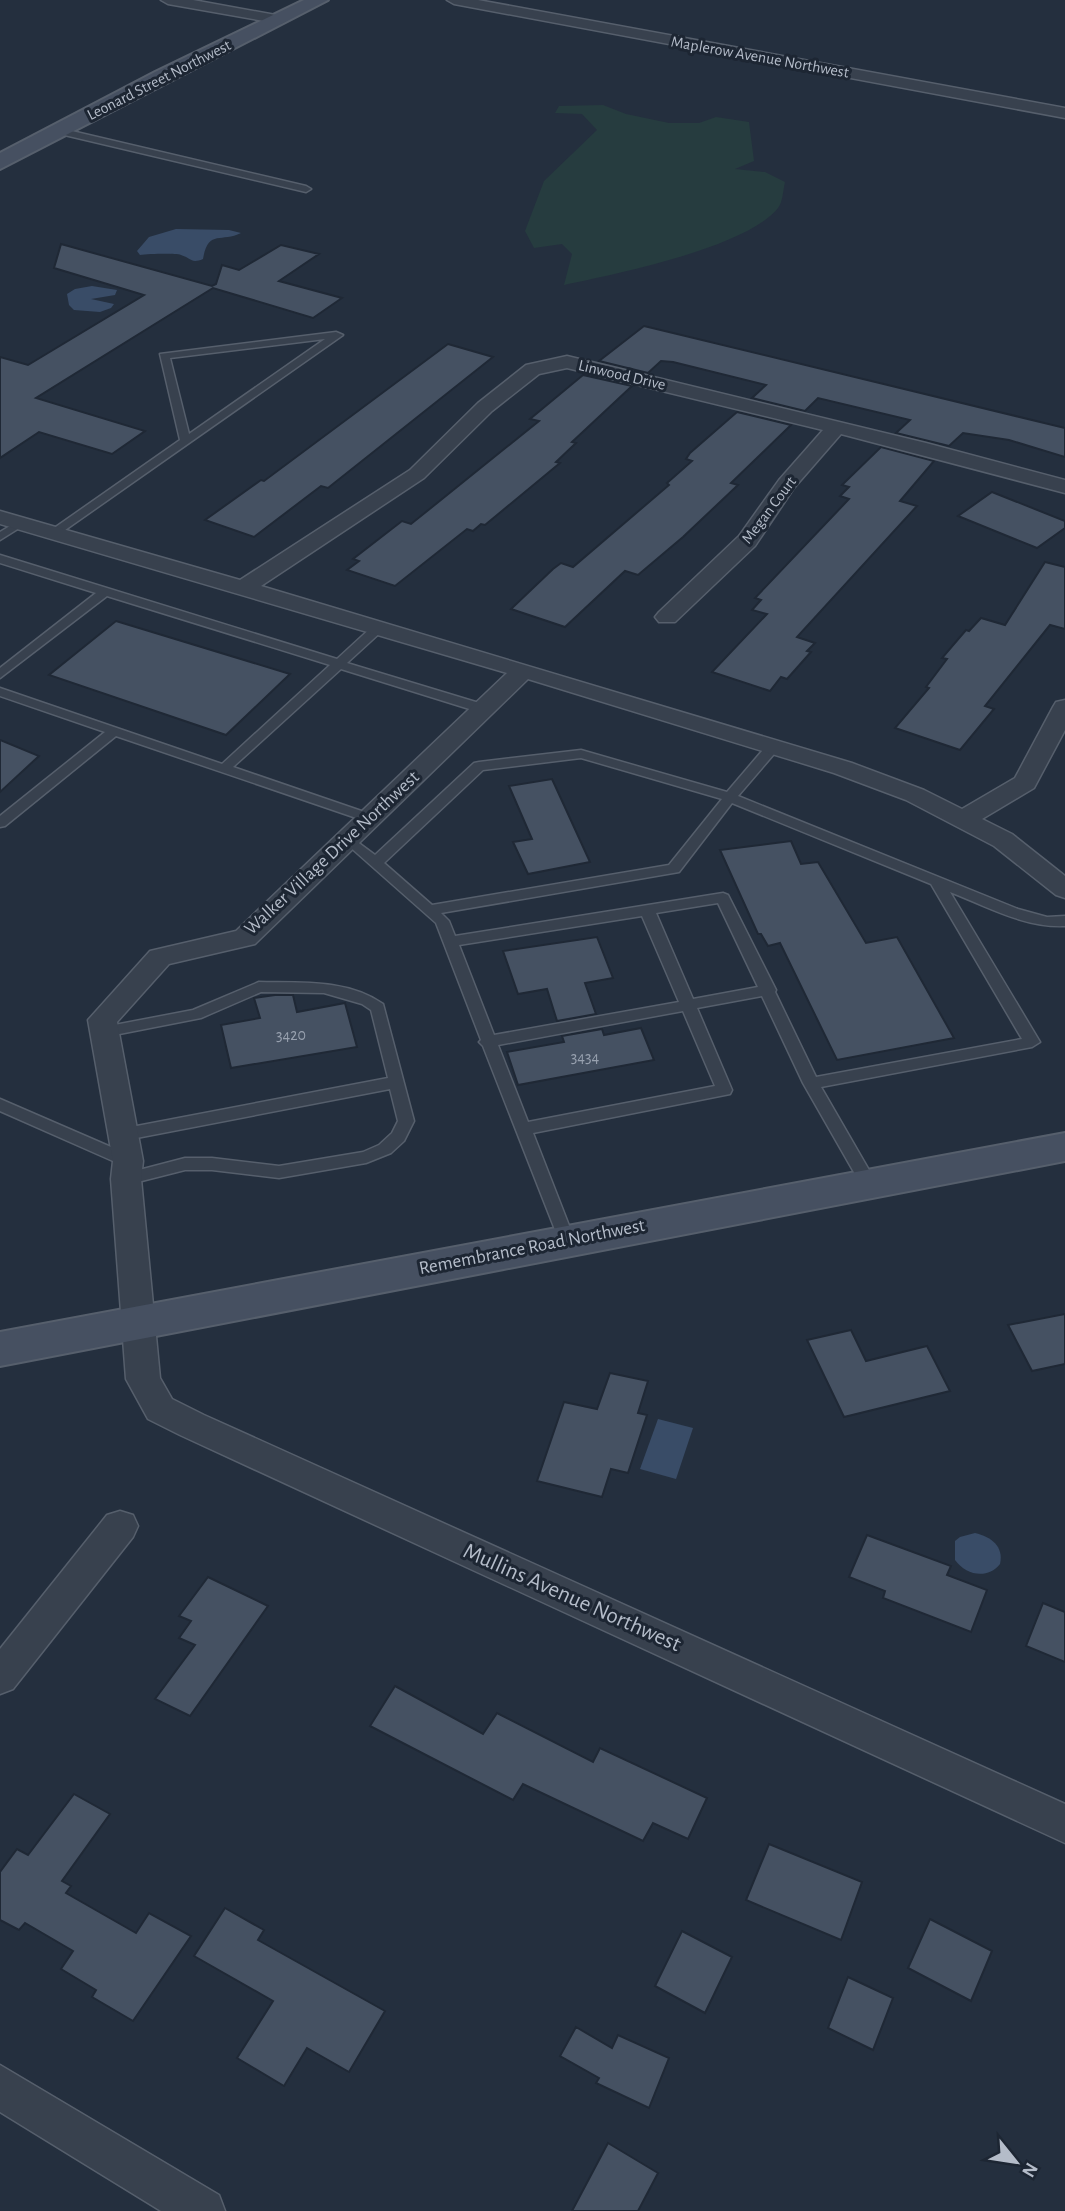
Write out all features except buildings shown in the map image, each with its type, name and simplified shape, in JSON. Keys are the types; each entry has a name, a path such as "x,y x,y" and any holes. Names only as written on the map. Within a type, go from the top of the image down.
{"main road":[{"name":"Leonard Street Northwest","path":"6,155 318,0"},
{"name":"Remembrance Road Northwest","path":"0,1349 1065,1147"}],"street":[{"path":"168,0 281,20"},
{"name":"Maplerow Avenue Northwest","path":"454,0 1065,113"},
{"name":"Linwood Drive","path":"243,588 417,474 485,407 533,369 567,362 1065,487"},
{"name":"Megan Court","path":"667,617 747,541 786,484 836,428"},
{"path":"10,520 524,670 773,747 915,795 1003,839 1065,889"},
{"name":"Walker Village Drive Northwest","path":"104,1032 102,1020 160,957 245,937 524,670"},
{"path":"963,819 1025,783 1065,707"},
{"path":"104,1032 125,1158 136,1324"},
{"name":"Mullins Avenue Northwest","path":"136,1324 143,1379 160,1409 1065,1824"},
{"path":"0,1677 120,1527"},
{"path":"0,2087 203,2211"}],"lane":[{"path":"59,131 306,189"},
{"path":"54,533 185,439 338,335 164,356 185,439"},
{"path":"0,537 10,520"},
{"path":"0,559 484,709"},
{"path":"0,674 105,592"},
{"path":"224,769 378,628"},
{"path":"0,692 371,819"},
{"path":"0,823 114,731"},
{"path":"430,910 674,869 773,747"},
{"path":"375,863 479,766 581,754 730,797 1013,912 1047,922 1065,921"},
{"path":"348,839 442,920 487,1042 567,1241"},
{"path":"811,1083 1032,1042 936,880"},
{"path":"450,942 723,898 811,1083 869,1184"},
{"path":"522,1129 724,1090 647,910"},
{"path":"0,1105 125,1158 279,1172 366,1157 385,1149 398,1137 406,1121 378,1008 367,1000 324,988 259,987 196,1014 104,1032"},
{"path":"487,1042 769,990"},
{"path":"125,1158 397,1082"}],"green space":[{"path":"603,105 626,114 669,123 699,123 716,117 749,122 754,161 735,169 765,172 785,182 780,205 762,222 710,247 646,266 564,285 572,254 562,244 534,248 525,231 544,181 597,130 582,114 555,113 559,106"}],"water":[{"path":"176,229 229,230 241,233 212,240 203,259 199,260 193,261 178,254 140,255 137,251 149,237"},
{"path":"92,286 117,290 115,295 91,299 114,304 111,308 100,312 74,310 69,305 67,294 75,289"},
{"path":"658,1419 693,1428 676,1479 640,1469"},
{"path":"975,1533 995,1543 1000,1552 1000,1564 983,1574 965,1569 955,1560 955,1541"}]}
